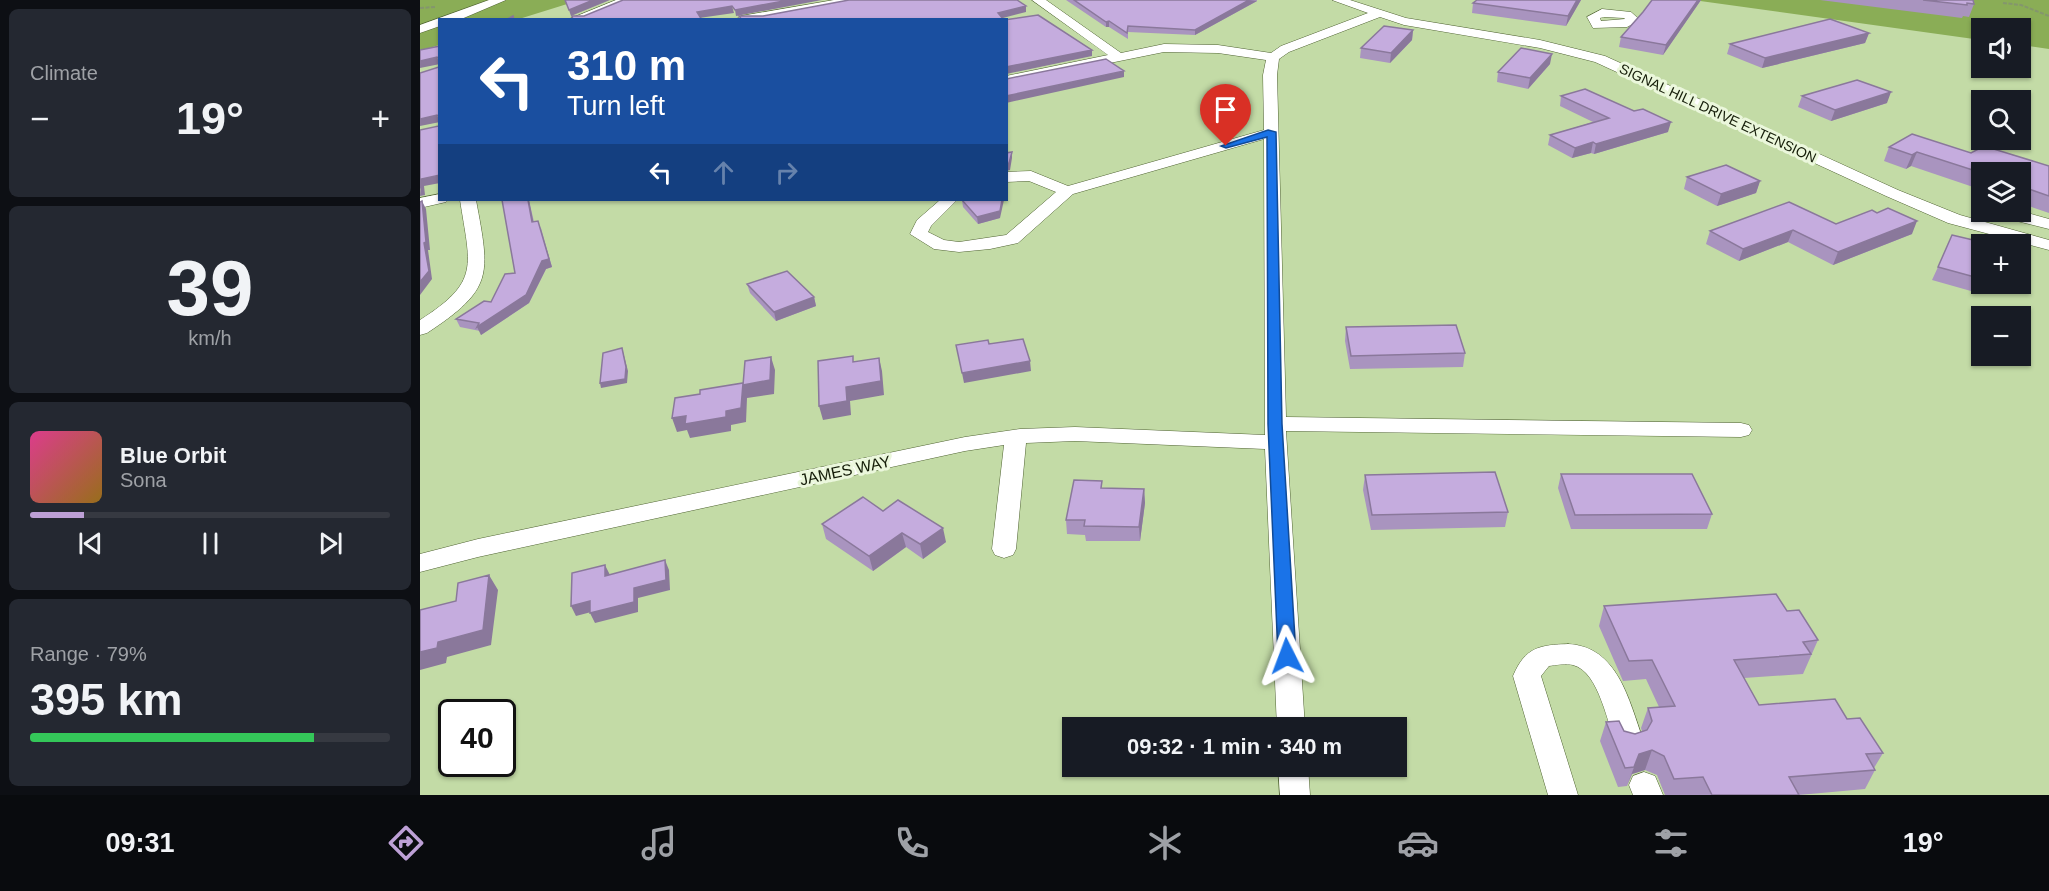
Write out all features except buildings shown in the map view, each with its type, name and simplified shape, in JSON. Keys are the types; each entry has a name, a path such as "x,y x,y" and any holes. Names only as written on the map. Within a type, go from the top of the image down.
{"street":[{"path":"452,18 500,0"},
{"path":"578,18 627,0"},
{"path":"752,18 854,0"},
{"path":"1038,0 1117,56"},
{"name":"SIGNAL HILL DRIVE EXTENSION","path":"1338,0 1378,14 1436,27 1561,48 1600,59 1945,215 2011,236 2049,245"},
{"path":"1035,16 1055,12"},
{"path":"1008,80 1164,48 1193,47 1273,57 1312,37 1378,14"},
{"path":"420,29 438,23"},
{"path":"1561,48 1588,32"},
{"path":"1273,57 1270,75 1276,433 1290,717"},
{"path":"948,201 923,224 919,234 940,245 959,247 990,244 1012,238 1067,191 1271,132"},
{"path":"1008,177 1031,176 1067,191"},
{"path":"420,203 438,199"},
{"path":"420,329 452,309 474,286 478,265 468,201"},
{"path":"2031,219 2049,224"},
{"name":"JAMES WAY","path":"420,563 478,548 965,444 1016,437 1075,434 1741,430"},
{"path":"1004,549 1016,437"},
{"path":"1563,795 1527,676 1531,665 1541,656 1576,654 1594,662 1606,678 1628,740"},
{"path":"1294,777 1295,795"}],"path":[{"path":"2003,3 2021,5 2049,16"}],"green space":[{"path":"420,0 580,0 522,18 438,18 438,45 420,51"},
{"path":"1693,0 2049,0 2049,49 2031,46 2031,18 1971,18 1971,39"}],"route":[{"path":"1226,146 1271,132 1275,424 1287,656"}]}
